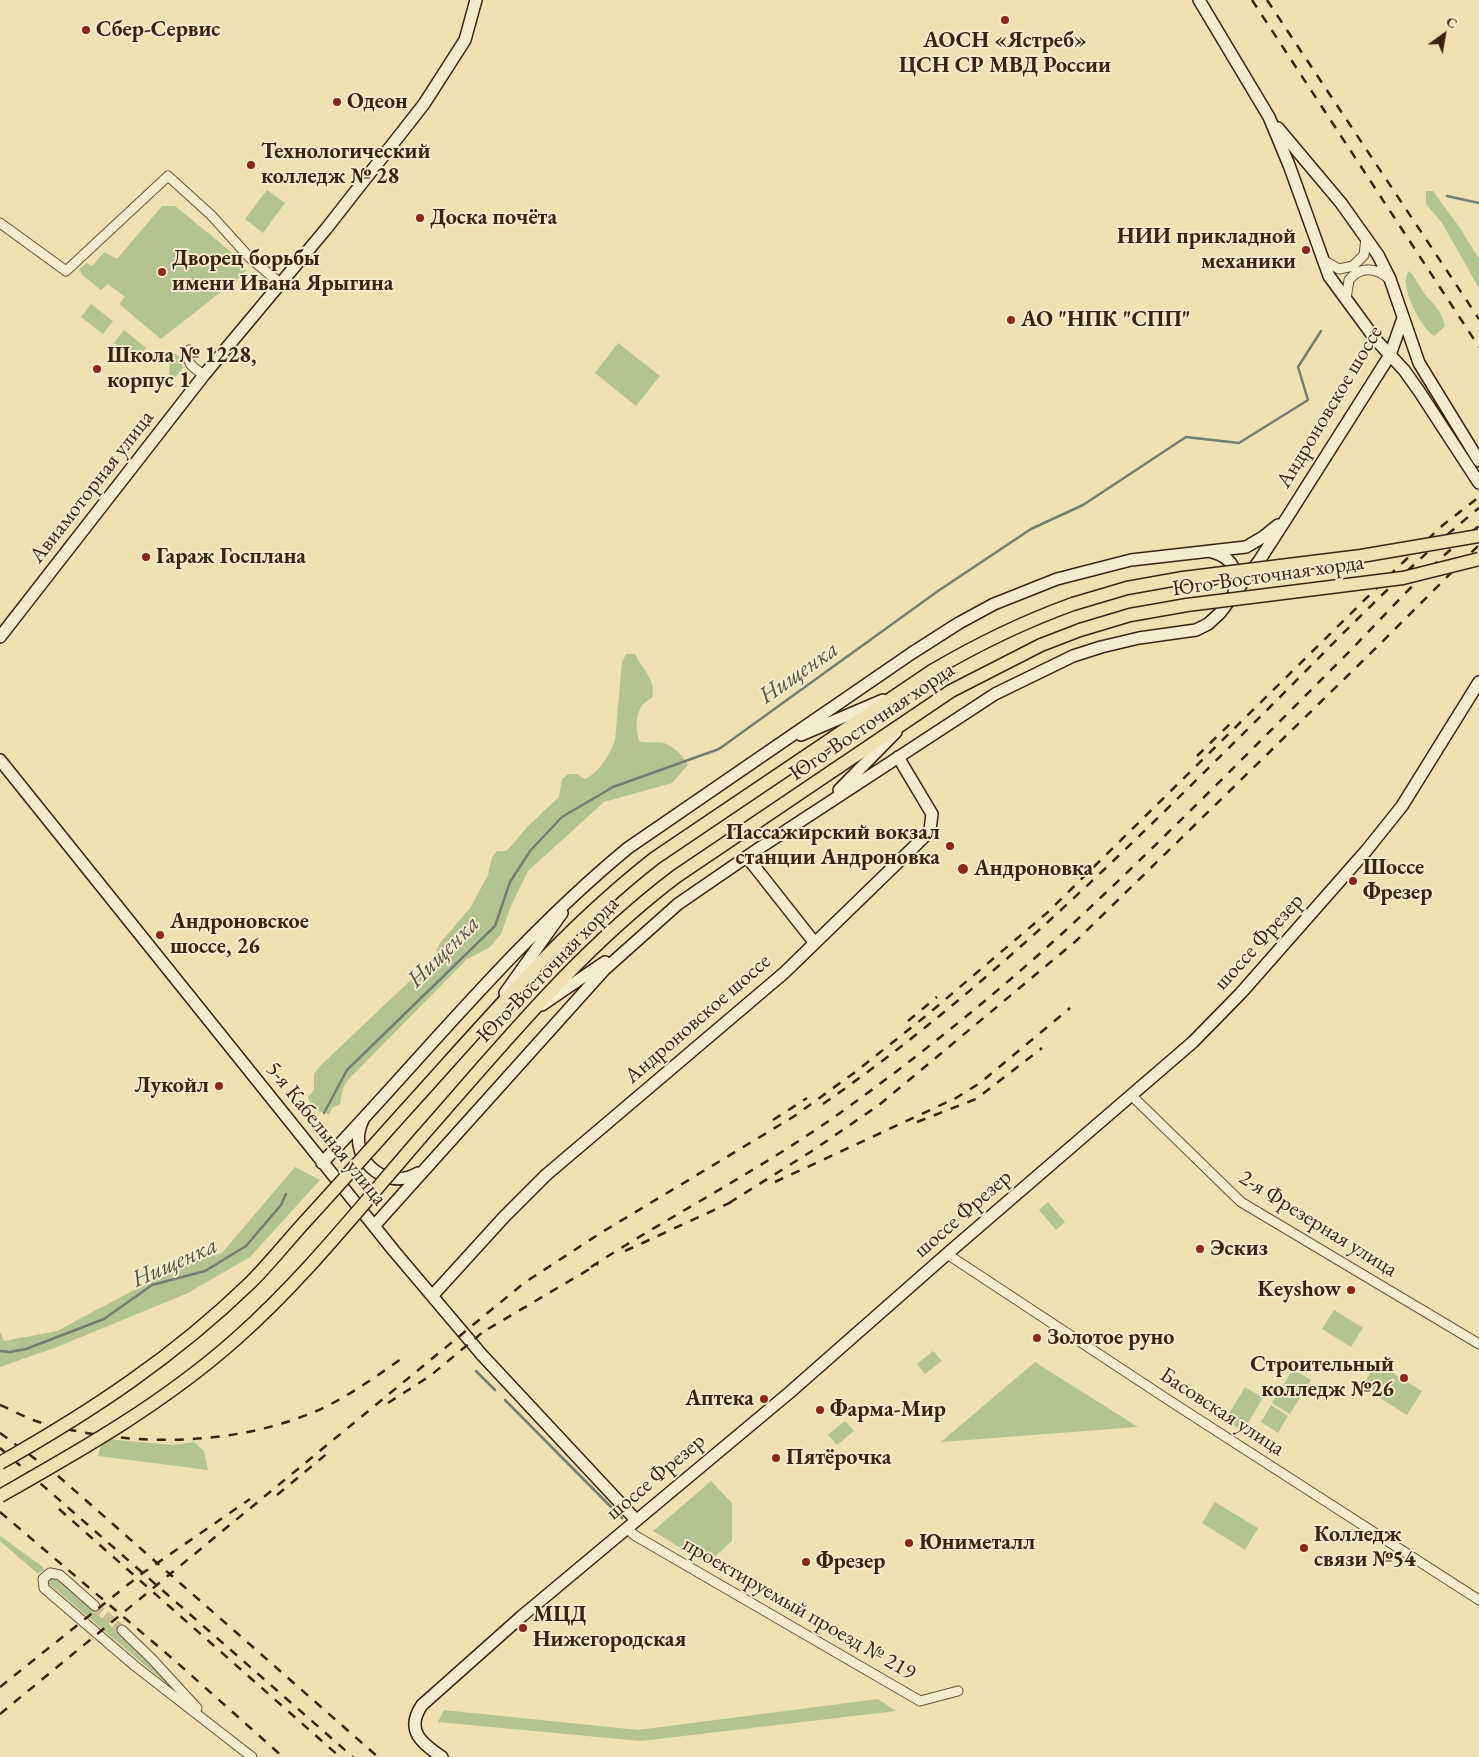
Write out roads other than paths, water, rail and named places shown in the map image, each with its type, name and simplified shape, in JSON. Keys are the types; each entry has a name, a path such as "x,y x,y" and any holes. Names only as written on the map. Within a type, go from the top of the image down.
{"main road":[{"name":"Юго-Восточная хорда","path":"0,1464 74,1421 118,1392 159,1362 211,1319 252,1281 540,960 614,890 702,825 903,691 978,644 1031,619 1127,588 1183,578 1361,556 1479,536"},
{"name":"Юго-Восточная хорда","path":"0,1496 139,1414 185,1382 236,1340 276,1301 530,1013 593,946 634,909 677,876 951,691 996,666 1040,645 1080,630 1130,615 1187,605 1403,578 1479,559"}],"street":[{"name":"Авиамоторная улица","path":"0,636 204,376 326,229 424,104 465,40 476,0"},
{"path":"1199,0 1269,117 1289,165 1329,276 1346,303 1454,434 1479,461"},
{"path":"1269,117 1365,233 1390,279 1420,363 1479,483"},
{"path":"0,224 66,271 168,176 211,215 250,258 280,283"},
{"path":"1321,258 1327,264 1339,269 1353,266 1364,255 1367,242 1365,233"},
{"path":"1346,303 1346,285 1353,275 1359,271 1378,271 1390,279"},
{"name":"Андроновское шоссе","path":"822,807 995,694 1031,675 1101,647 1139,638 1196,630 1208,624 1220,613 1234,595 1288,516 1390,355 1403,318"},
{"path":"189,350 187,358 190,365 204,376"},
{"path":"322,1163 538,930 579,889 628,848 912,653 994,604 1057,579 1096,568 1165,555 1246,547 1263,537 1288,516"},
{"path":"1208,552 1224,557 1234,567 1237,580 1234,595"},
{"name":"шоссе Фрезер","path":"442,1757 421,1741 415,1731 414,1720 416,1713 425,1701 626,1528 789,1393 1193,1042 1216,1019 1366,851 1402,806 1479,682"},
{"path":"776,746 903,691"},
{"path":"374,1226 604,970 633,942 678,904 822,807 908,720"},
{"name":"Андроновское шоссе","path":"433,1295 504,1217 546,1175 784,973 930,830 932,814 898,757"},
{"name":"5-я Кабельная улица","path":"0,760 374,1226 482,1355 636,1520"},
{"path":"747,857 814,942"},
{"path":"484,1024 579,889"},
{"path":"530,1013 633,942"},
{"name":"2-я Фрезерная улица","path":"1131,1095 1241,1202 1479,1344"},
{"path":"368,1113 361,1125 358,1138 362,1158 371,1169 389,1178 403,1179 416,1175 427,1166"},
{"name":"Басовская улица","path":"947,1254 1170,1401 1479,1600"},
{"name":"проектируемый проезд № 219","path":"626,1528 634,1535 920,1701 958,1691"},
{"path":"95,1606 60,1575 50,1573 43,1579 44,1588 135,1666 252,1757"},
{"path":"122,1630 182,1690 206,1720"}],"waterway":[{"name":"Нищенка","path":"1447,196 1479,203"},
{"name":"Нищенка","path":"324,1113 347,1070 495,926 510,882 530,851 562,817 613,787 719,749 938,591 1031,529 1083,505 1186,437 1239,443 1308,400 1298,367 1321,331"},
{"name":"Нищенка","path":"0,1351 10,1352 26,1349 104,1319 152,1285 205,1271 246,1246 281,1205 286,1194"},
{"path":"476,1371 495,1390"},
{"path":"505,1400 622,1518"}],"tunnel":[{"path":"95,1606 122,1630"}],"railway":[{"path":"1252,0 1479,347"},
{"path":"1267,0 1479,319"},
{"path":"0,1714 524,1283 599,1234 793,1117 854,1073 927,1015 1048,912 1397,568 1443,525 1479,497"},
{"path":"823,1104 942,1014 1055,916 1163,813 1398,580 1479,508"},
{"path":"591,1267 810,1134 898,1070 984,1002 1066,930 1135,865 1337,664 1423,575 1479,526"},
{"path":"729,1203 812,1151 879,1105 1076,941 1479,545"},
{"path":"1197,756 1231,723"},
{"path":"908,1021 937,997"},
{"path":"775,1182 956,1098 980,1083 1070,1008"},
{"path":"917,1122 976,1099 1042,1048"},
{"path":"773,1120 807,1098"},
{"path":"625,1251 734,1201"},
{"path":"488,1329 598,1264"},
{"path":"388,1403 430,1376 483,1332"},
{"path":"0,1405 42,1423 75,1431 144,1439 179,1440 214,1437 282,1424 314,1412 349,1394 404,1357"},
{"path":"0,1433 57,1475 378,1757"},
{"path":"0,1448 353,1757"},
{"path":"277,1495 329,1452"},
{"path":"0,1687 140,1575 250,1499"},
{"path":"59,1509 340,1757"},
{"path":"0,1512 173,1659 283,1757"}],"place":[{"name":"АОСН «Ястреб» ЦСН СР МВД России","path":"1005,20"},
{"name":"Сбер-Сервис","path":"86,30"},
{"name":"Одеон","path":"337,102"},
{"name":"Технологический колледж № 28","path":"251,165"},
{"name":"Доска почёта","path":"420,218"},
{"name":"НИИ прикладной механики","path":"1306,250"},
{"name":"Дворец борьбы имени Ивана Ярыгина","path":"162,272"},
{"name":"АО \"НПК \"СПП\"","path":"1011,320"},
{"name":"Школа № 1228, корпус 1","path":"97,369"},
{"name":"Гараж Госплана","path":"146,557"},
{"name":"Пассажирский вокзал станции Андроновка","path":"950,846"},
{"name":"Андроновка","path":"963,869"},
{"name":"Шоссе Фрезер","path":"1353,881"},
{"name":"Андроновское шоссе, 26","path":"160,935"},
{"name":"Лукойл","path":"219,1086"},
{"name":"Эскиз","path":"1200,1249"},
{"name":"Keyshow","path":"1351,1290"},
{"name":"Золотое руно","path":"1037,1338"},
{"name":"Строительный колледж №26","path":"1404,1378"},
{"name":"Аптека","path":"764,1399"},
{"name":"Фарма-Мир","path":"820,1410"},
{"name":"Пятёрочка","path":"776,1458"},
{"name":"Юниметалл","path":"909,1543"},
{"name":"Колледж связи №54","path":"1304,1548"},
{"name":"Фрезер","path":"806,1562"},
{"name":"МЦД Нижегородская","path":"523,1628"}]}
